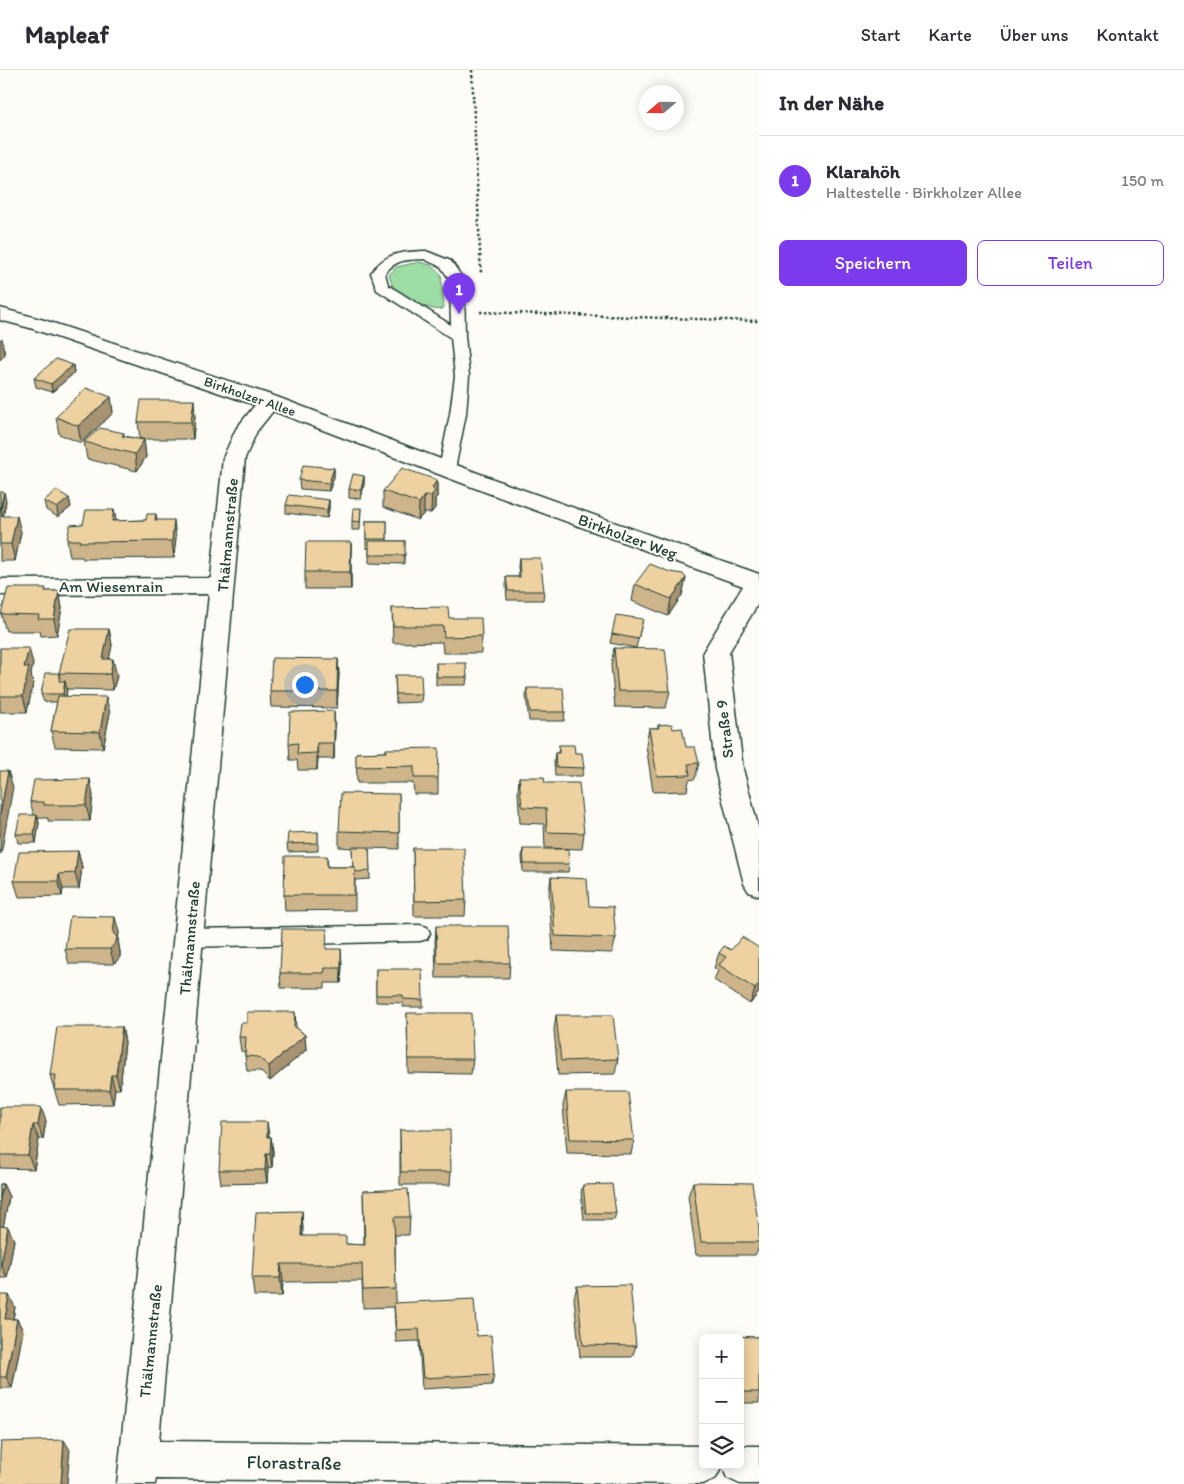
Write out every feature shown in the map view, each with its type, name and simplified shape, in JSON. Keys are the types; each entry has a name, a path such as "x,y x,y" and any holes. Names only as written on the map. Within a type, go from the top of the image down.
{"street":[{"name":"Birkholzer Allee","path":"0,314 37,324 269,402 496,488"},
{"name":"Thälmannstraße","path":"137,1472 190,938 234,458 247,429 269,402"},
{"name":"Birkholzer Weg","path":"496,488 759,583"},
{"name":"Straße 9","path":"759,583 716,652 729,769 759,884"},
{"name":"Am Wiesenrain","path":"0,587 222,586"},
{"name":"Florastraße","path":"137,1472 569,1464 699,1465"},
{"path":"744,1465 759,1465"}],"lane":[{"path":"447,470 458,414 462,376 458,336 457,280 446,264 426,255 405,256 388,261 378,273 382,287 458,336"},
{"path":"190,938 420,933"}],"path":[{"path":"472,70 481,283"},
{"path":"482,312 759,320"}],"green space":[{"path":"419,262 431,265 441,274 444,308 432,309 426,307 393,288 389,275 396,267"}],"building":[{"path":"56,359 73,365 51,384 34,378"},
{"path":"86,388 111,397 78,426 56,417"},
{"path":"141,400 194,400 191,422 138,422"},
{"path":"100,428 124,433 122,436 144,440 135,454 84,442"},
{"path":"303,465 334,468 329,483 299,480"},
{"path":"402,468 437,480 432,488 435,491 431,496 424,496 419,503 383,491"},
{"path":"353,474 364,476 361,490 349,489"},
{"path":"56,490 69,498 57,508 44,501"},
{"path":"0,492 4,492 0,510"},
{"path":"289,495 329,500 327,510 286,505"},
{"path":"353,508 361,508 360,522 352,521"},
{"path":"86,510 114,510 112,521 146,520 147,514 156,514 155,520 174,520 172,541 79,542 80,540 67,540 70,525 83,524"},
{"path":"0,516 17,516 11,544 0,544"},
{"path":"366,521 387,521 387,539 366,539"},
{"path":"369,541 405,541 405,555 369,555"},
{"path":"306,542 351,542 350,572 305,572"},
{"path":"519,558 540,558 544,591 508,591 506,577 520,577"},
{"path":"650,564 670,572 683,574 686,578 671,599 635,584"},
{"path":"8,588 46,588 45,591 59,591 54,619 38,619 39,615 1,614"},
{"path":"448,607 449,618 481,618 482,636 444,637 443,626 393,626 392,608"},
{"path":"616,615 643,619 638,639 612,634"},
{"path":"70,629 109,629 103,659 113,659 110,674 59,673"},
{"path":"0,648 29,648 24,667 29,667 23,696 0,696"},
{"path":"614,648 665,649 670,691 618,691"},
{"path":"272,658 338,659 337,691 270,691"},
{"path":"436,663 466,663 467,677 437,677"},
{"path":"45,673 59,673 59,681 65,681 63,694 41,694"},
{"path":"395,675 421,675 422,694 396,694"},
{"path":"527,688 563,688 565,712 530,712"},
{"path":"58,696 106,697 100,732 51,731"},
{"path":"334,711 334,743 317,743 317,753 297,754 298,743 289,744 290,712"},
{"path":"672,724 673,729 682,728 686,747 695,747 699,763 688,764 690,775 657,776 649,728 659,728 658,725"},
{"path":"559,745 574,745 575,753 582,753 584,768 556,767 555,753 559,753"},
{"path":"439,748 438,778 414,778 414,766 356,767 356,753 386,752 386,749"},
{"path":"0,771 8,771 0,815"},
{"path":"519,777 544,777 545,783 579,783 584,833 547,832 546,808 522,807"},
{"path":"90,779 86,805 44,805 44,802 30,802 34,780"},
{"path":"341,793 399,794 399,833 339,831"},
{"path":"20,815 37,815 34,834 16,834"},
{"path":"318,832 318,843 287,844 288,833"},
{"path":"352,847 369,847 370,871 355,872"},
{"path":"413,848 464,848 466,900 414,901"},
{"path":"523,849 568,849 569,864 524,864"},
{"path":"78,851 75,873 59,874 58,881 14,881 19,852"},
{"path":"285,856 327,856 327,867 355,867 354,895 284,895"},
{"path":"551,877 587,879 589,906 613,907 616,938 555,936"},
{"path":"70,916 115,917 113,933 117,937 116,942 110,949 65,949"},
{"path":"436,926 508,926 510,963 437,963"},
{"path":"282,929 327,929 326,949 341,949 341,968 325,968 324,973 280,973"},
{"path":"742,937 759,948 759,984 755,989 719,965 726,957 719,953 724,946 731,950"},
{"path":"376,969 422,969 423,1000 403,999 403,995 376,995"},
{"path":"247,1012 295,1012 294,1026 305,1035 269,1066 258,1057 245,1056 246,1037 239,1037 241,1023 247,1023"},
{"path":"407,1013 471,1013 473,1059 408,1059"},
{"path":"556,1015 613,1015 618,1059 561,1061"},
{"path":"57,1027 122,1027 116,1075 111,1075 109,1090 54,1090 56,1075 50,1075"},
{"path":"566,1092 628,1092 634,1140 570,1139"},
{"path":"0,1107 41,1107 38,1125 33,1125 28,1155 0,1155"},
{"path":"222,1122 267,1122 267,1137 271,1137 270,1154 266,1154 265,1170 219,1170"},
{"path":"400,1130 450,1130 451,1172 401,1172"},
{"path":"693,1182 752,1183 759,1228 759,1242 701,1242"},
{"path":"0,1184 3,1184 0,1199"},
{"path":"612,1184 616,1213 586,1213 583,1185"},
{"path":"408,1189 410,1217 394,1217 396,1289 363,1290 362,1264 281,1264 280,1278 252,1278 256,1212 302,1211 301,1236 346,1236 346,1244 365,1245 363,1191"},
{"path":"0,1226 8,1227 1,1265 0,1265"},
{"path":"630,1285 636,1346 583,1345 577,1286"},
{"path":"0,1295 9,1295 5,1319 17,1319 6,1377 0,1377"},
{"path":"474,1299 477,1336 491,1335 494,1374 423,1378 419,1329 396,1330 394,1303"},
{"path":"744,1337 759,1337 759,1392 744,1392"},
{"path":"64,1440 61,1484 0,1484 1,1442"}],"place":[{"name":"Klarahöh","path":"459,314"}]}
